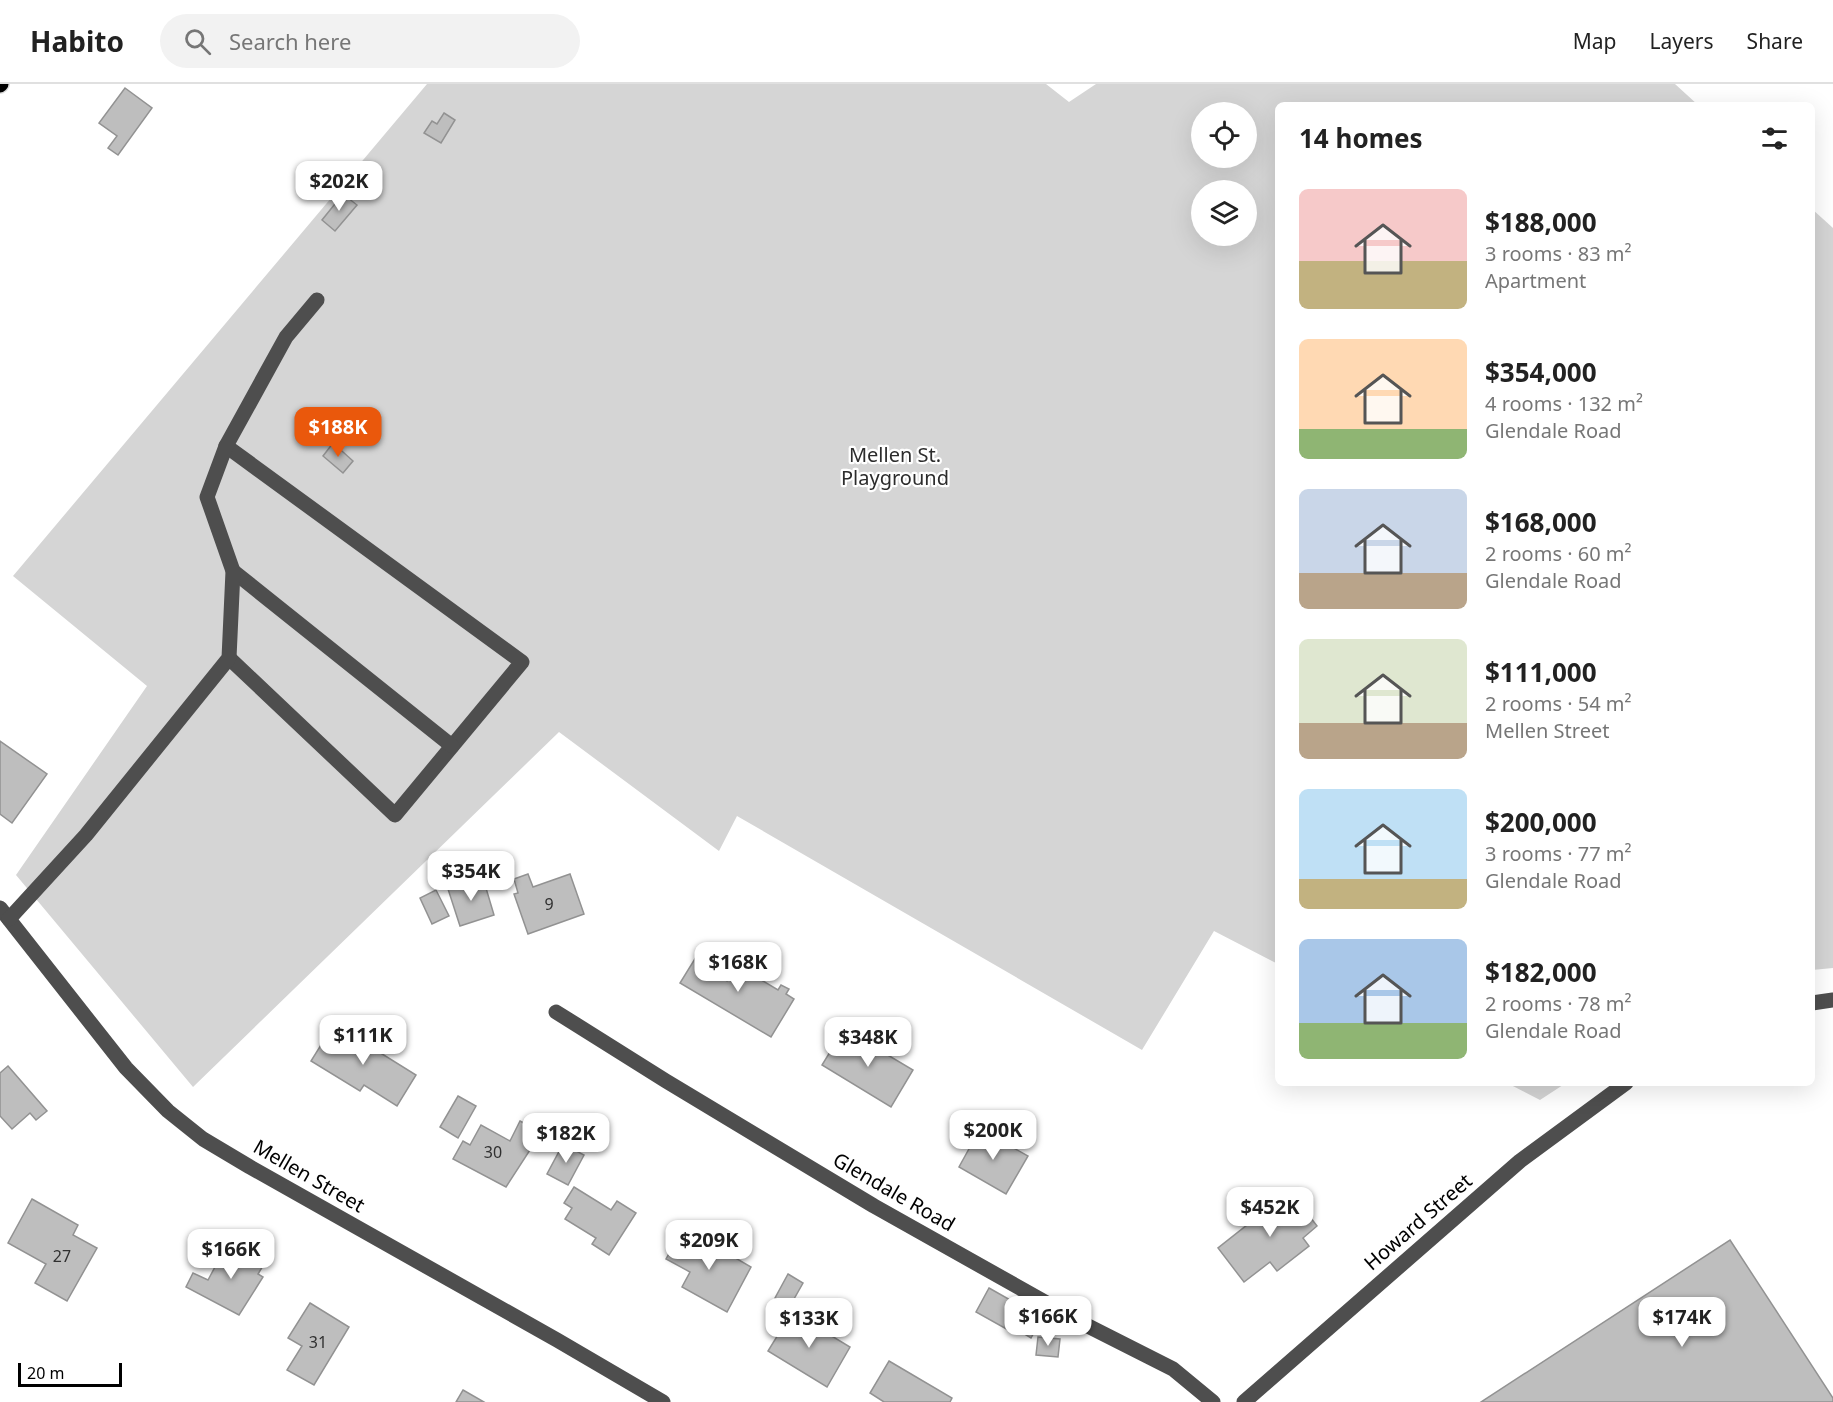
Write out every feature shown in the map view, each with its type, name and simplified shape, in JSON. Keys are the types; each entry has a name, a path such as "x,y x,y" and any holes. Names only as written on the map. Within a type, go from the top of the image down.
{"street":[{"path":"4,913 86,835 229,658 233,571 207,497 226,446 286,337 317,300"},
{"path":"226,446 522,662 394,815 229,658"},
{"path":"233,571 452,746"},
{"name":"Mellen Street","path":"4,913 126,1068 168,1111 203,1139 663,1402"},
{"path":"1815,1003 1833,1000"},
{"name":"Glendale Road","path":"556,1012 874,1206 1084,1324 1173,1369 1213,1402"},
{"name":"Howard Street","path":"1244,1402 1520,1161 1622,1086"}],"green space":[{"name":"Mellen St. Playground","path":"427,84 1046,84 1069,102 1096,84 1675,84 1695,102 1275,102 1275,962 1214,931 1142,1050 737,816 719,851 559,732 193,1087 16,875 147,686 13,576"},
{"path":"1815,212 1833,228 1833,968 1815,970"},
{"path":"1513,1086 1561,1086 1540,1100"}],"building":[{"path":"125,88 152,108 118,155 108,148 117,136 99,123"},
{"path":"444,113 455,120 441,143 424,133 432,121 437,124"},
{"path":"343,194 357,205 335,231 322,220"},
{"path":"333,443 353,461 343,473 323,456"},
{"path":"0,741 47,774 12,823 0,814"},
{"path":"528,874 533,887 570,874 584,914 528,934 514,894 518,893 514,879"},
{"path":"483,878 494,915 460,926 448,889"},
{"path":"436,890 449,916 432,924 420,898"},
{"path":"701,949 727,963 719,976 727,981 736,965 778,990 781,985 789,989 786,994 794,999 771,1037 680,983"},
{"path":"334,1024 416,1075 397,1106 364,1085 360,1091 311,1061"},
{"path":"844,1029 913,1070 891,1107 822,1065"},
{"path":"8,1066 47,1111 36,1120 30,1113 12,1129 0,1116 0,1073"},
{"path":"458,1096 476,1106 458,1138 440,1127"},
{"path":"520,1121 541,1133 506,1187 453,1159 463,1141 470,1145 481,1125 510,1141"},
{"path":"980,1129 1028,1156 1006,1194 959,1167"},
{"path":"563,1144 584,1155 568,1185 547,1174"},
{"path":"574,1187 611,1210 617,1201 636,1213 609,1255 592,1244 596,1238 565,1219 572,1208 564,1203"},
{"path":"1290,1191 1317,1226 1303,1238 1309,1246 1277,1271 1270,1262 1244,1282 1218,1248"},
{"path":"32,1199 78,1225 73,1235 97,1248 67,1301 35,1283 46,1264 8,1243"},
{"path":"683,1229 700,1239 695,1249 713,1259 721,1244 734,1252 732,1256 751,1267 727,1312 682,1287 690,1272 666,1259"},
{"path":"1730,1240 1833,1398 1833,1402 1481,1402"},
{"path":"234,1244 266,1261 258,1274 263,1277 239,1315 186,1287 193,1273 208,1280 223,1252 228,1256"},
{"path":"788,1274 803,1283 790,1306 775,1298"},
{"path":"989,1288 1042,1318 1031,1338 1013,1327 1010,1331 976,1312"},
{"path":"310,1303 349,1327 314,1385 287,1370 302,1346 288,1338"},
{"path":"792,1312 850,1347 827,1387 768,1351"},
{"path":"1038,1337 1060,1339 1058,1357 1036,1355"},
{"path":"889,1361 952,1398 950,1402 884,1402 870,1393"},
{"path":"463,1390 484,1402 456,1402"}]}
